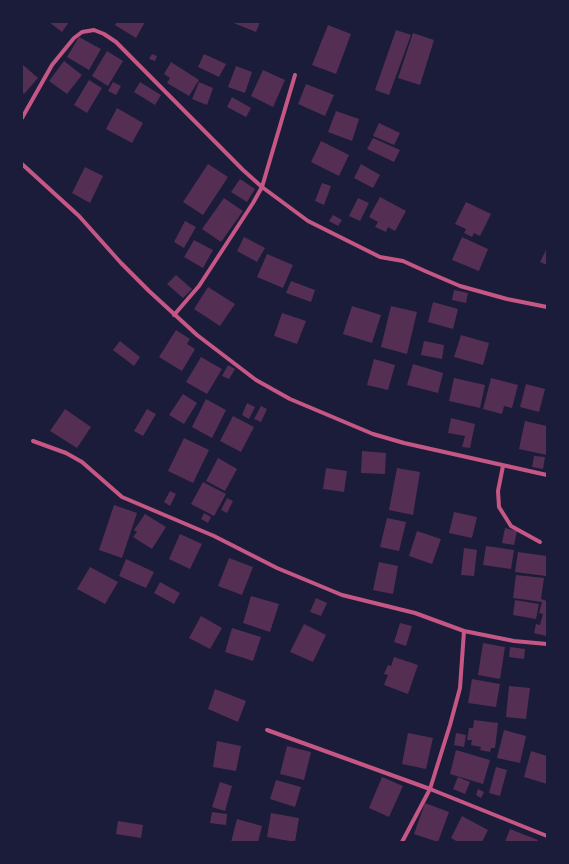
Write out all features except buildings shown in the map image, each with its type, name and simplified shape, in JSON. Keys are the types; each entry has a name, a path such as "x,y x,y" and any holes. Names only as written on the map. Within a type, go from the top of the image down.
{"street":[{"path":"22,118 52,65 74,38 82,32 94,30 104,34 116,42 242,170 262,187 308,221 380,257 403,261 460,286 547,308"},
{"path":"174,315 199,286 262,187 295,74"},
{"path":"22,164 79,216 120,263 174,315 197,335 256,380 290,399 373,434 404,443 547,475"},
{"path":"33,441 66,453 82,462 122,497 214,536 277,568 342,595 415,613 464,631 514,641 547,644"},
{"path":"503,466 498,491 499,507 511,526 540,542"},
{"path":"402,842 430,789 460,688 464,631"},
{"path":"266,730 430,789 547,836"}]}
